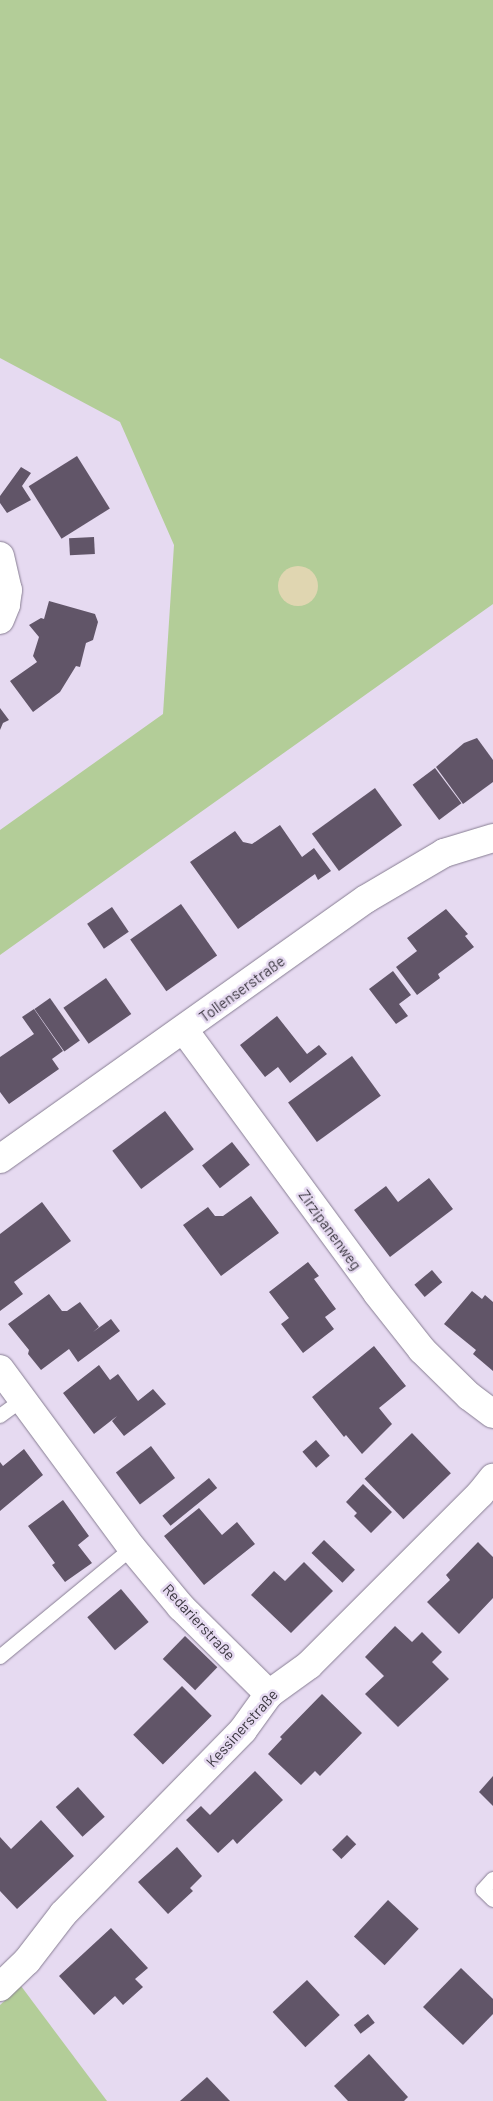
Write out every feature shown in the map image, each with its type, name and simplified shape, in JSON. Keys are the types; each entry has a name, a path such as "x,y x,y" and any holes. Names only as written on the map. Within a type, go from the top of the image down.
{"street":[{"path":"0,556 8,590 6,605 0,620"},
{"name":"Tollenserstraße","path":"0,1159 366,899 444,853 493,838"},
{"name":"Zirzipanenweg","path":"184,1030 376,1293 447,1376 493,1414"},
{"name":"Redarierstraße","path":"0,1369 132,1548 181,1606 269,1694"},
{"name":"Kessinerstraße","path":"0,1987 27,1961 63,1914 243,1730 269,1694 310,1665 480,1494 493,1478"}],"lane":[{"path":"0,1416 23,1399"},
{"path":"0,1657 132,1548"},
{"path":"493,1879 482,1890 493,1900"}],"green space":[{"path":"0,0 493,0 493,604 0,955 0,830 163,714 174,545 120,422 0,358"},
{"path":"21,1986 107,2101 0,2101 0,2005"}],"sand":[{"path":"294,566 302,566 309,569 315,575 318,586 315,597 309,603 302,606 294,606 287,603 281,597 278,590 278,582 281,575 287,569"}],"building":[{"path":"77,456 110,509 62,539 29,486"},
{"path":"21,467 31,473 22,486 31,500 7,513 0,503 0,496"},
{"path":"94,537 95,554 70,555 69,538"},
{"path":"49,601 95,614 98,622 93,640 86,643 80,667 76,666 60,692 33,712 10,681 37,662 33,656 39,637 29,625 41,618 44,619"},
{"path":"0,708 9,720 3,723 0,730"},
{"path":"477,738 493,760 493,782 463,804 436,767 464,743"},
{"path":"435,768 461,803 439,820 413,785"},
{"path":"375,788 402,825 339,871 312,834"},
{"path":"280,825 302,857 314,848 331,871 318,880 315,874 238,929 190,862 235,831 243,842 252,844"},
{"path":"181,904 217,956 166,991 130,940"},
{"path":"112,907 129,932 104,949 87,924"},
{"path":"446,909 468,934 465,936 474,947 438,974 440,978 417,995 396,967 417,951 407,938"},
{"path":"393,971 411,995 399,1004 408,1016 396,1024 369,989"},
{"path":"106,978 131,1014 89,1044 63,1008"},
{"path":"50,998 80,1041 64,1051 34,1009"},
{"path":"34,1009 63,1051 52,1059 59,1069 9,1104 0,1092 0,1057 34,1034 22,1017"},
{"path":"277,1016 307,1054 319,1045 327,1054 290,1083 278,1067 265,1077 240,1045"},
{"path":"352,1056 381,1096 317,1142 288,1102"},
{"path":"165,1111 194,1149 141,1189 112,1151"},
{"path":"232,1142 250,1165 220,1188 202,1165"},
{"path":"429,1178 453,1209 390,1257 354,1210 386,1186 398,1202"},
{"path":"251,1196 279,1233 221,1276 183,1225 208,1207 215,1216 223,1216"},
{"path":"42,1202 71,1241 14,1282 23,1294 0,1311 0,1234"},
{"path":"308,1262 319,1276 314,1279 336,1309 325,1317 334,1329 303,1353 281,1324 289,1318 269,1292"},
{"path":"432,1270 442,1282 425,1297 414,1285"},
{"path":"472,1291 482,1299 485,1295 493,1302 493,1371 473,1354 476,1350 444,1324"},
{"path":"49,1294 62,1311 67,1311 80,1302 99,1327 93,1332 111,1319 120,1331 78,1362 69,1349 41,1370 28,1354 29,1350 8,1324"},
{"path":"374,1346 406,1386 379,1408 392,1424 362,1454 346,1435 344,1437 312,1397"},
{"path":"99,1365 110,1380 118,1374 138,1401 153,1389 166,1404 124,1436 112,1421 117,1416 94,1434 63,1393"},
{"path":"412,1433 451,1473 403,1519 365,1479"},
{"path":"316,1440 330,1456 316,1468 302,1452"},
{"path":"151,1446 175,1478 140,1504 116,1472"},
{"path":"24,1449 43,1475 0,1511 0,1462 3,1466"},
{"path":"209,1478 217,1488 171,1526 162,1516"},
{"path":"363,1484 392,1512 371,1533 354,1516 357,1513 346,1502"},
{"path":"63,1500 89,1536 78,1545 92,1563 65,1582 52,1565 55,1563 28,1526"},
{"path":"199,1508 222,1535 237,1522 255,1544 204,1585 164,1536"},
{"path":"324,1540 355,1570 342,1583 311,1553"},
{"path":"478,1542 493,1557 493,1598 459,1634 427,1602 450,1580 446,1575"},
{"path":"304,1562 333,1591 291,1633 251,1595 274,1571 285,1581"},
{"path":"121,1589 149,1622 115,1650 87,1617"},
{"path":"395,1626 412,1642 422,1632 442,1652 432,1662 449,1679 398,1727 365,1694 384,1676 365,1657"},
{"path":"185,1636 217,1667 195,1690 163,1659"},
{"path":"182,1686 212,1716 163,1764 133,1735"},
{"path":"322,1694 362,1733 320,1776 315,1771 301,1785 268,1754 282,1739 280,1737"},
{"path":"255,1771 283,1800 237,1844 233,1839 218,1853 186,1820 201,1806 210,1815"},
{"path":"493,1776 493,1806 479,1792"},
{"path":"78,1787 105,1817 82,1837 56,1807"},
{"path":"41,1820 74,1856 17,1909 0,1891 0,1837 11,1849"},
{"path":"347,1835 356,1844 341,1859 332,1850"},
{"path":"177,1847 202,1876 190,1888 193,1891 168,1914 138,1882"},
{"path":"388,1900 419,1929 385,1965 354,1937"},
{"path":"111,1928 148,1968 135,1979 143,1987 123,2005 115,1996 94,2015 59,1976"},
{"path":"461,1968 493,1999 493,2014 463,2045 423,2007"},
{"path":"307,1980 340,2015 305,2047 273,2012"},
{"path":"368,2014 375,2023 361,2034 354,2025"},
{"path":"369,2054 408,2097 404,2101 348,2101 334,2086"},
{"path":"207,2077 230,2101 180,2101"}]}
